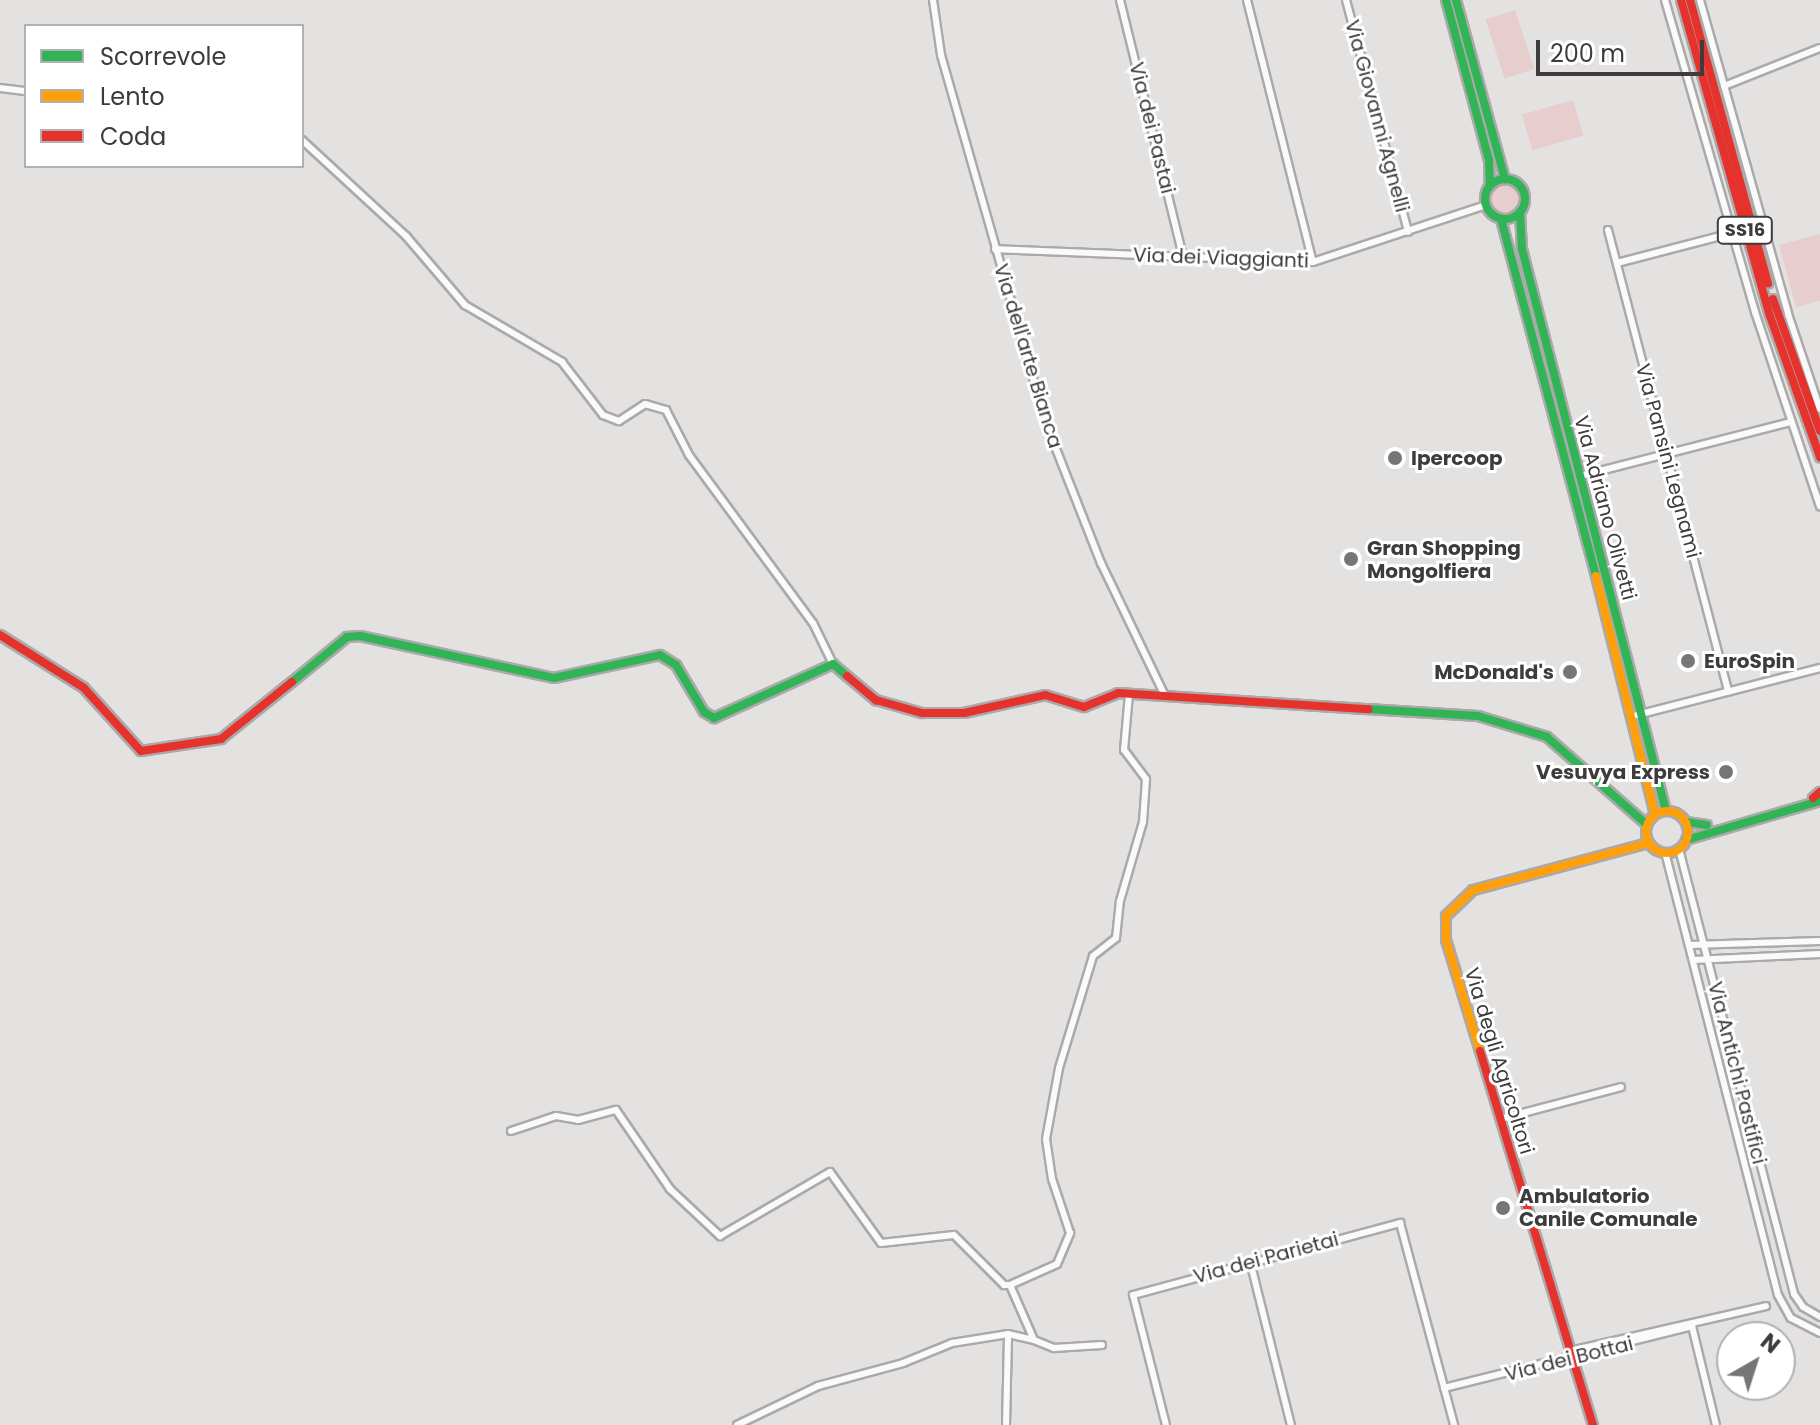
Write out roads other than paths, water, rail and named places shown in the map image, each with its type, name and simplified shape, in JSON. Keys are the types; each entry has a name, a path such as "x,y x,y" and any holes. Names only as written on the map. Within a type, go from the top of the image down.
{"main road":[{"path":"1446,0 1489,161 1490,186 1486,205 1501,219 1520,212"},
{"name":"Via Adriano Olivetti","path":"1456,0 1505,179 1524,194 1520,212 1522,249 1638,715 1655,814"},
{"name":"SS16","path":"1681,0 1770,316 1820,457"},
{"name":"SS16","path":"1690,0 1776,309 1820,431"},
{"path":"1490,186 1505,179"},
{"name":"Via Adriano Olivetti","path":"1501,219 1666,811"},
{"path":"0,635 84,688 137,749 147,752 221,739 354,635 554,678 660,655 676,665 704,712 714,718 833,664 876,700 911,712 950,715 1045,695 1084,707 1129,694 1492,718 1547,737 1647,825 1649,843 1665,852 1679,849 1686,840 1703,829 1818,796"},
{"path":"1647,825 1655,814 1666,811 1703,829"},
{"path":"1686,822 1686,840"},
{"name":"Via degli Agricoltori","path":"1593,1425 1446,940 1446,916 1473,890 1649,843"}],"street":[{"name":"Via dell'arte Bianca","path":"933,0 941,55 1045,421 1101,563 1166,698"},
{"name":"Via dei Pastai","path":"1120,0 1183,257"},
{"path":"1247,0 1313,262"},
{"name":"Via Giovanni Agnelli","path":"1346,0 1408,232"},
{"path":"1665,0 1732,233 1790,422 1820,506"},
{"path":"1700,0 1788,314 1820,409"},
{"path":"1724,86 1820,48"},
{"path":"0,88 24,91"},
{"path":"304,142 406,236 465,305 562,362 603,415 619,421 645,404 666,410 689,455 813,623 833,664"},
{"name":"Via dei Viaggianti","path":"995,249 1313,262 1486,205"},
{"name":"Via Pansini Legnami","path":"1608,230 1728,692"},
{"path":"1617,263 1732,233"},
{"path":"1580,476 1790,422"},
{"path":"1638,715 1820,668"},
{"path":"511,1131 556,1116 578,1120 616,1110 670,1189 720,1236 830,1172 881,1243 954,1235 1004,1285 1047,1272 1068,1245 1069,1224 1052,1179 1046,1139 1059,1068 1091,962 1116,938 1120,901 1143,822 1146,779 1124,750 1129,694"},
{"name":"Via Antichi Pastifici","path":"1679,849 1796,1298 1820,1317"},
{"name":"Via Antichi Pastifici","path":"1665,852 1778,1295 1791,1318 1820,1333"},
{"path":"1690,945 1820,941"},
{"path":"1693,960 1820,954"},
{"path":"1500,1119 1621,1087"},
{"name":"Via dei Parietai","path":"1166,1425 1133,1295 1400,1223 1444,1388"},
{"path":"1250,1261 1291,1425"},
{"path":"1010,1285 1034,1340"},
{"name":"Via dei Bottai","path":"1444,1388 1678,1324 1692,1326 1766,1306"},
{"path":"1692,1326 1716,1425"},
{"path":"1006,1425 1008,1334"},
{"path":"737,1425 818,1386 892,1367 952,1343 1008,1334 1054,1348 1102,1345"},
{"path":"1444,1388 1454,1425"}],"place":[{"name":"Ipercoop","path":"1395,458"},
{"name":"Gran Shopping Mongolfiera","path":"1351,559"},
{"name":"EuroSpin","path":"1688,661"},
{"name":"McDonald's","path":"1570,672"},
{"name":"Vesuvya Express","path":"1726,772"},
{"name":"Ambulatorio Canile Comunale","path":"1503,1208"}]}
